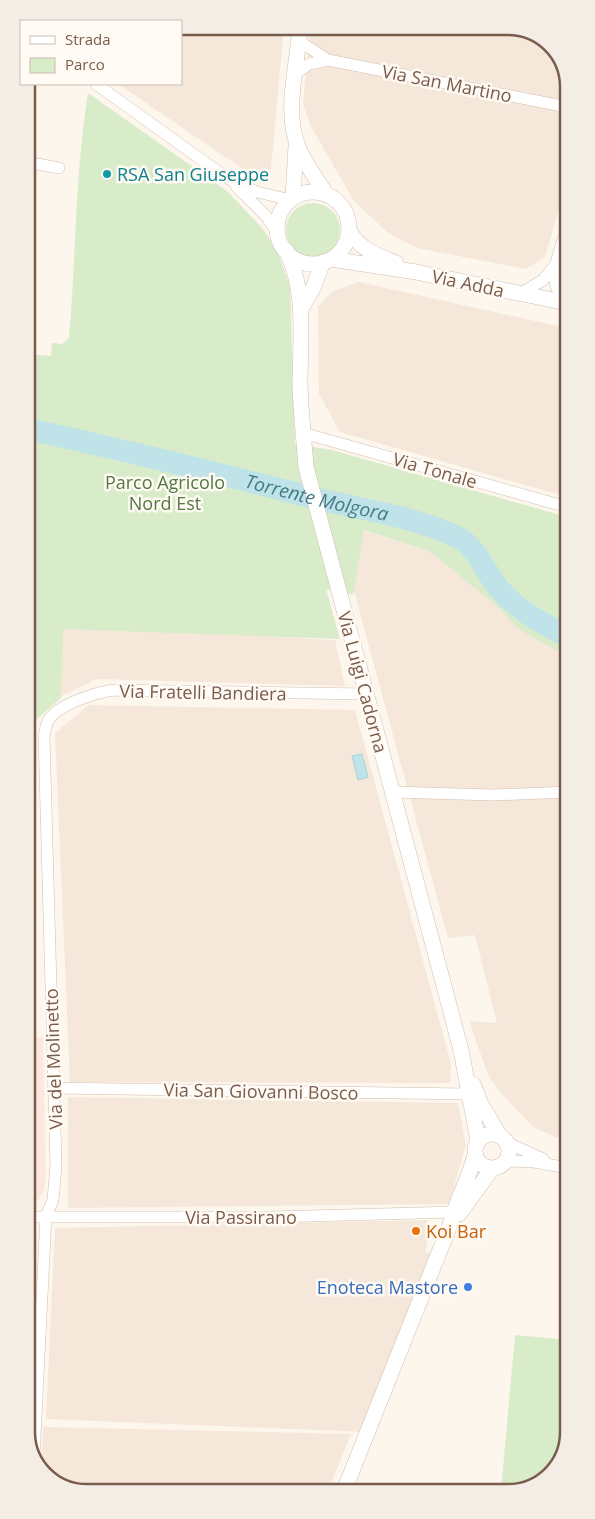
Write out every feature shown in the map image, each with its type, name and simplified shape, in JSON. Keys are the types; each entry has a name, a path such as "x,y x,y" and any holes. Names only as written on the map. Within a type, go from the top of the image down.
{"street":[{"path":"278,234 279,217 292,199 296,177 296,139 293,114 300,35"},
{"name":"Via San Martino","path":"301,35 328,60"},
{"name":"Via San Martino","path":"295,74 308,64 328,60 560,106"},
{"path":"97,85 227,178 266,216 286,250 302,262 327,260 345,244 349,229 344,209 337,201 327,195 308,192 292,199 257,192 227,178"},
{"path":"296,139 302,155 327,195"},
{"path":"35,164 59,168"},
{"name":"Via Adda","path":"349,229 354,239 363,246 416,272"},
{"name":"Via Luigi Cadorna","path":"286,250 295,276 301,308 300,388 303,433 310,486 367,694 391,792 460,1050 476,1148"},
{"name":"Via Adda","path":"560,251 556,264 556,288 560,293"},
{"name":"Via Adda","path":"327,260 416,272 560,301"},
{"name":"Via Luigi Cadorna","path":"301,308 327,260"},
{"name":"Via Adda","path":"520,294 544,280 556,264"},
{"name":"Via Tonale","path":"303,433 560,505"},
{"name":"Via Fratelli Bandiera","path":"48,721 57,712 83,698 102,691 367,694"},
{"name":"Via del Molinetto","path":"35,1436 46,1216 54,1200 56,1165 44,736 48,721"},
{"path":"391,792 493,795 560,792"},
{"name":"Via Luigi Cadorna","path":"460,1050 481,1104 503,1139"},
{"name":"Via San Giovanni Bosco","path":"54,1088 468,1094"},
{"path":"347,1484 470,1176 476,1148 486,1134 503,1139 560,1165"},
{"path":"503,1139 509,1152 506,1162"},
{"path":"476,1148 481,1165 492,1169"},
{"path":"452,1219 492,1169 506,1162 560,1166"},
{"name":"Via Passirano","path":"35,1216 452,1219"}],"shaded area":[{"path":"182,35 283,35 271,169 256,178 119,85 182,85"},
{"path":"309,35 511,35 528,39 537,44 553,61 560,81 560,205 545,257 526,269 417,248 388,233 354,201 310,125 303,104"},
{"path":"359,282 560,326 560,495 340,432 319,394 318,306 333,291"},
{"path":"335,521 429,551 506,613 560,648 560,1139 533,1127 499,1091 488,1075 469,1021 497,1023 475,935 448,938"},
{"path":"63,625 335,640 345,686 96,679 59,697"},
{"path":"89,705 355,710 451,1064 450,1083 70,1082 55,733"},
{"path":"43,1037 46,1178 44,1190 35,1202 35,1038"},
{"path":"68,1097 458,1103 466,1145 449,1204 68,1208"},
{"path":"428,1220 428,1240 425,1251 431,1254 367,1432 46,1419 55,1228"},
{"path":"43,1427 351,1434 331,1484 84,1484 67,1480 58,1475 42,1457"}],"green space":[{"name":"Parco Agricolo Nord Est","path":"88,93 227,191 263,229 278,253 290,287 295,444 332,450 560,515 560,652 517,628 497,606 429,551 364,530 353,595 326,589 340,639 63,629 61,698 35,721 35,355 51,356 52,343 62,344 69,338 78,185"},
{"path":"308,203 318,203 328,207 336,215 340,230 336,245 328,253 318,257 308,257 298,253 290,245 286,235 286,225 290,215 298,207"},
{"path":"560,254 560,287 556,267"},
{"path":"515,1335 560,1339 560,1438 553,1458 542,1471 528,1480 514,1484 502,1484"}],"water":[{"path":"362,754 368,777 358,780 352,756"}],"waterway":[{"name":"Torrente Molgora","path":"35,431 388,514 440,530 457,537 471,547 496,585 517,606 560,632"}],"place":[{"name":"RSA San Giuseppe","path":"107,174"},
{"name":"Koi Bar","path":"416,1231"},
{"name":"Enoteca Mastore","path":"468,1287"}]}
